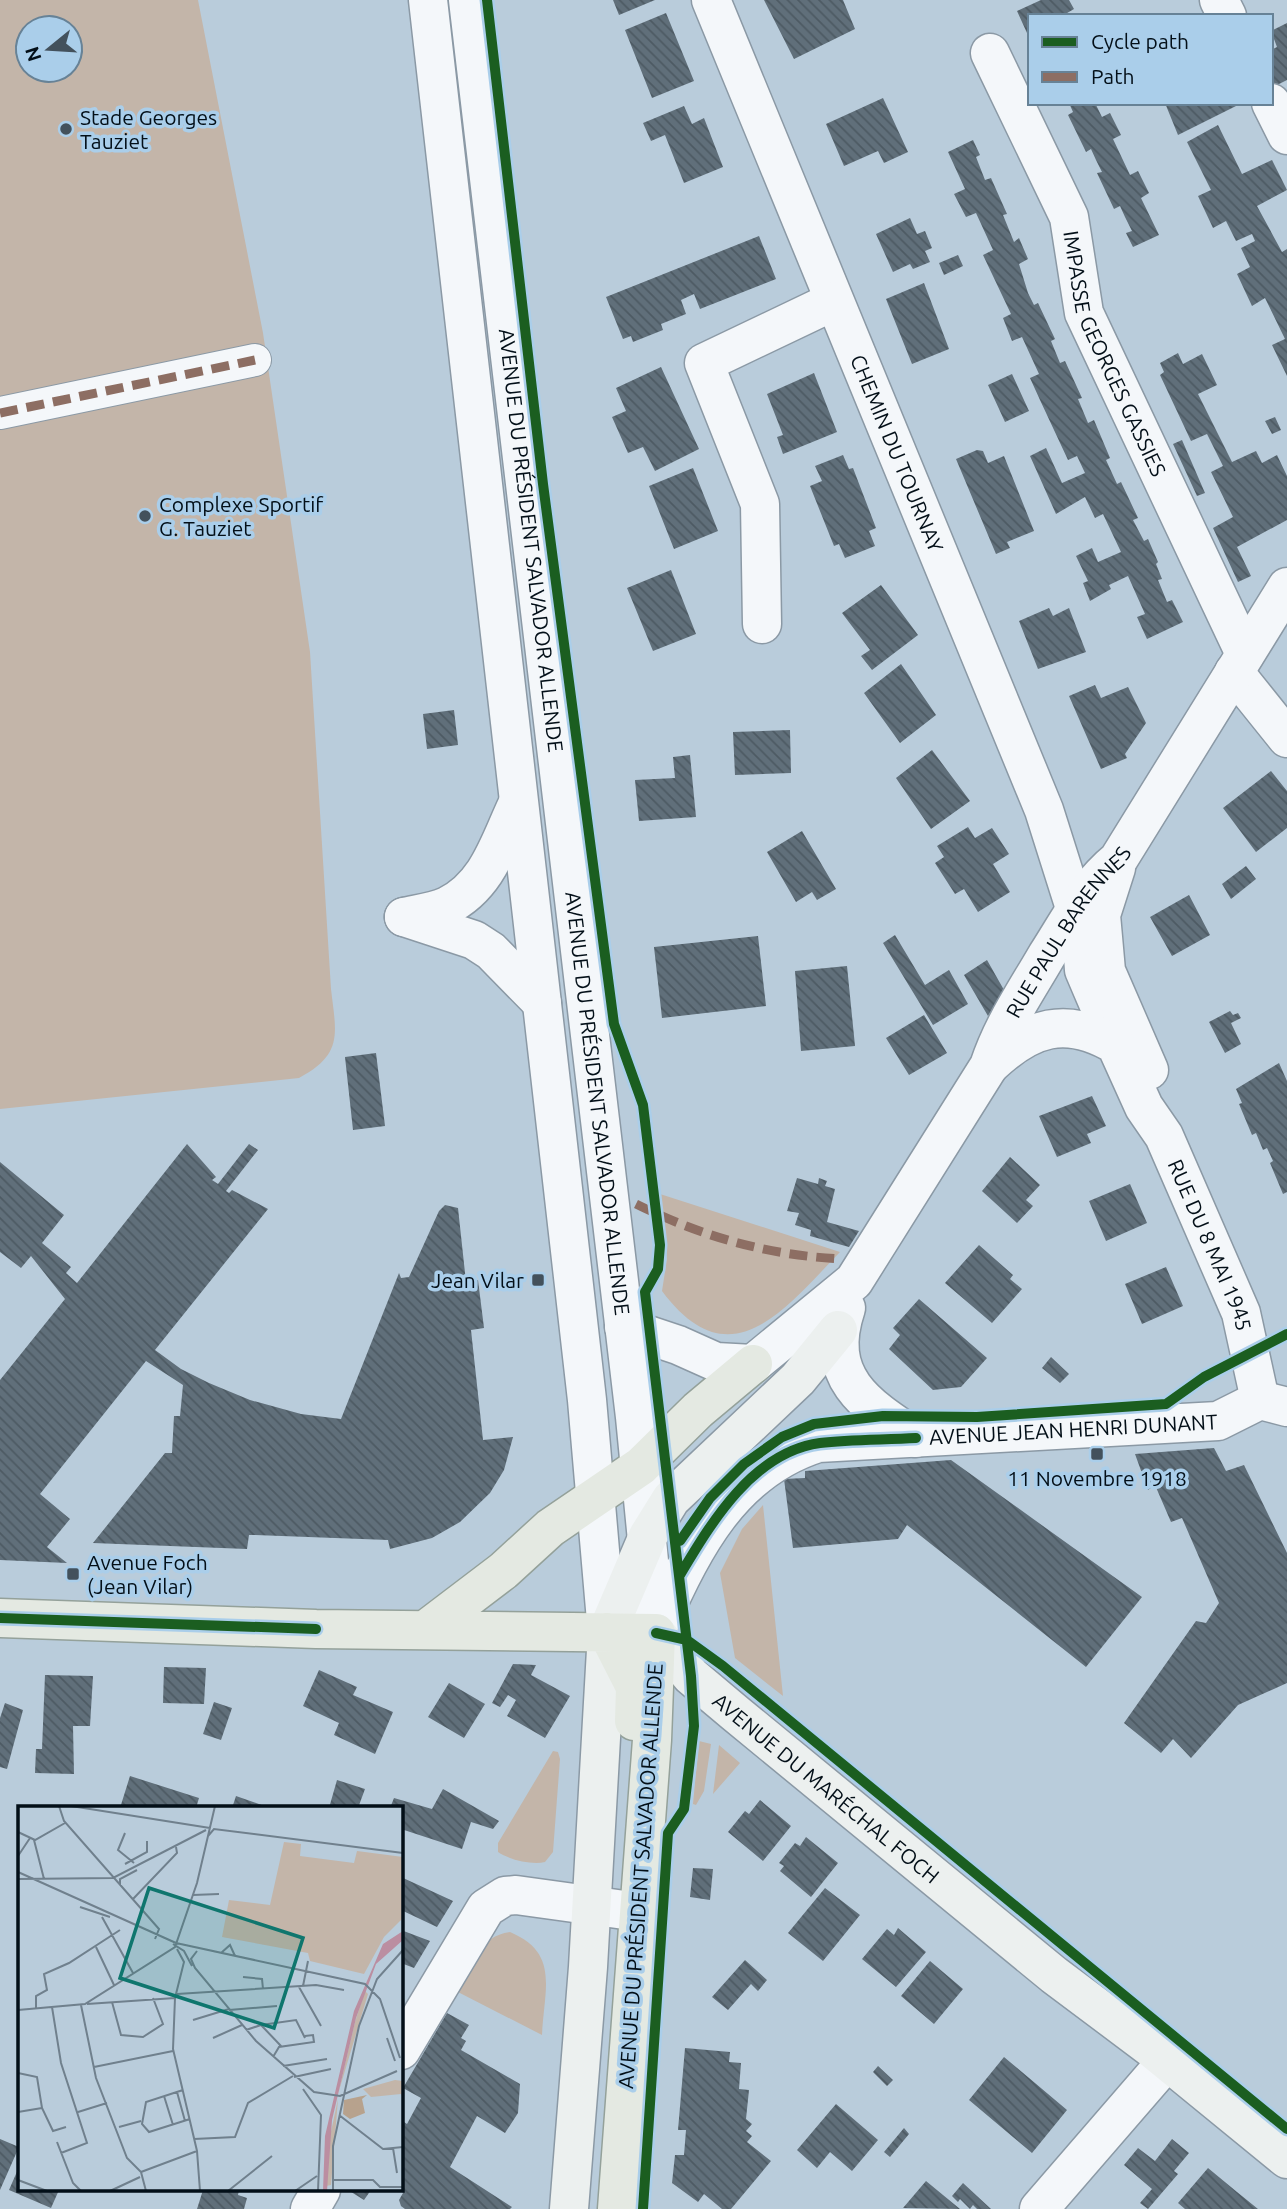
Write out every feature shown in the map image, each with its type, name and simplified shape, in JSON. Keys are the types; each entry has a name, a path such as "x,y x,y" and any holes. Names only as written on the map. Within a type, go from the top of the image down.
{"main road":[{"path":"607,1632 648,1536 670,1499 798,1379 838,1330"},
{"path":"428,1628 503,1571 550,1528 641,1466 698,1410 752,1364"},
{"path":"0,1618 316,1629 428,1628 656,1633"},
{"path":"595,2209 635,1687 607,1632"},
{"name":"AVENUE DU PRÉSIDENT SALVADOR ALLENDE","path":"569,2209 616,1910 652,1740 656,1633"},
{"name":"AVENUE DU MARÉCHAL FOCH","path":"656,1633 691,1675 735,1713 1054,1975 1167,2061 1287,2159"},
{"name":"AVENUE DU PRÉSIDENT SALVADOR ALLENDE","path":"616,1910 617,2209"}],"street":[{"name":"AVENUE DU PRÉSIDENT SALVADOR ALLENDE","path":"428,0 517,805 598,1496 607,1632"},
{"name":"AVENUE DU PRÉSIDENT SALVADOR ALLENDE","path":"468,0 641,1466 656,1633"},
{"name":"CHEMIN DU TOURNAY","path":"711,0 1044,810 1076,908"},
{"name":"IMPASSE GEORGES GASSIES","path":"990,52 1069,217 1084,313 1239,663 1287,738"},
{"path":"1272,105 1287,135"},
{"path":"762,624 760,504 704,363 834,301"},
{"path":"0,413 255,360"},
{"name":"RUE PAUL BARENNES","path":"838,1330 854,1281 989,1066 1001,1030 1096,878 1118,860 1287,587"},
{"path":"517,805 493,863 469,891 446,906 404,917 474,940 491,951 542,1003"},
{"name":"RUE DU 8 MAI 1945","path":"1118,860 1101,915 1106,971 1161,1099 1164,1136"},
{"name":"RUE DU 8 MAI 1945","path":"1076,908 1084,970 1144,1107 1164,1136 1241,1313 1273,1403"},
{"path":"989,1066 1014,1042 1031,1033 1084,1030 1116,1045"},
{"name":"RUE PAUL BARENNES","path":"752,1364 854,1281"},
{"path":"624,1328 678,1345 716,1362 752,1364"},
{"path":"838,1330 840,1358 848,1381 861,1399 916,1438"},
{"name":"AVENUE JEAN HENRI DUNANT","path":"656,1633 680,1575 702,1539 734,1497 774,1461 818,1443 1219,1421 1273,1403"},
{"path":"402,2048 486,1908 505,1896 516,1895 616,1910"},
{"path":"1039,2209 1167,2061"},
{"path":"310,2209 320,2192"}],"shaded area":[{"name":"Complexe Sportif G. Tauziet","path":"0,0 198,0 263,333 310,652 335,1030 334,1041 324,1060 299,1078 0,1109"},
{"path":"660,1194 840,1252 777,1314 756,1327 733,1334 711,1331 687,1318 662,1291 667,1259"},
{"path":"763,1505 783,1696 735,1658 720,1573 742,1529"},
{"path":"699,1741 711,1744 704,1791 696,1805 693,1804"},
{"path":"719,1745 740,1763 713,1794"},
{"path":"553,1751 558,1752 560,1759 553,1852 545,1862 540,1863 503,1855 498,1852 498,1843"},
{"path":"510,1932 536,1950 543,1962 546,1988 542,2035 456,1991 483,1946 499,1935"}],"building":[{"path":"613,0 655,0 619,15"},
{"path":"764,0 843,0 855,29 794,59"},
{"path":"1041,0 1069,0 1074,9 1065,14 1028,14 1027,33 1017,11"},
{"path":"666,13 694,81 652,98 625,30"},
{"path":"1287,23 1287,80 1273,87 1273,49 1277,47 1273,30"},
{"path":"883,98 908,152 884,163 878,151 844,166 826,124"},
{"path":"1070,105 1096,105 1102,117 1110,113 1121,135 1113,139 1130,175 1138,171 1149,193 1141,198 1159,235 1133,247 1126,233 1132,231 1120,206 1114,209 1097,173 1102,172 1091,149 1086,152 1068,115 1073,112"},
{"path":"1166,105 1238,105 1178,135"},
{"path":"684,106 692,124 704,118 723,167 684,183 665,135 651,141 643,123"},
{"path":"1218,125 1242,174 1272,160 1287,190 1257,206 1282,252 1287,249 1287,376 1272,345 1285,339 1265,298 1252,306 1237,274 1250,267 1241,248 1255,241 1252,234 1236,241 1226,221 1213,228 1198,196 1211,190 1187,142"},
{"path":"973,140 980,155 976,157 985,180 991,178 1007,214 1003,215 1014,242 1019,238 1028,259 1019,264 1028,293 1034,305 1038,303 1055,339 1051,341 1060,363 1065,361 1082,398 1078,399 1088,423 1094,420 1110,458 1106,460 1117,484 1121,482 1138,518 1133,520 1144,541 1148,539 1158,562 1156,564 1162,579 1158,580 1167,602 1172,600 1183,622 1147,639 1137,617 1145,614 1128,576 1109,585 1111,589 1090,601 1083,583 1088,581 1076,556 1092,548 1098,562 1121,552 1103,514 1095,518 1085,497 1056,514 1030,456 1046,448 1062,483 1085,473 1077,456 1068,460 1040,400 1030,378 1039,374 1022,337 1012,341 1003,318 1011,314 983,255 993,250 976,213 966,217 954,194 965,189 948,152"},
{"path":"910,218 917,234 925,231 932,248 925,251 930,262 913,269 910,264 893,272 876,234"},
{"path":"759,236 776,279 700,309 694,294 681,300 686,314 661,324 663,330 633,342 631,336 623,339 606,297"},
{"path":"958,255 963,266 944,275 939,263"},
{"path":"924,283 949,349 912,364 886,299"},
{"path":"1178,353 1183,364 1202,354 1217,385 1198,394 1232,462 1256,451 1262,463 1277,455 1287,476 1287,520 1237,547 1251,576 1238,582 1213,528 1233,517 1211,472 1223,466 1207,434 1191,441 1160,375 1164,372 1160,363"},
{"path":"661,367 699,449 655,471 643,447 628,453 612,417 626,411 616,388"},
{"path":"814,373 837,432 783,454 777,437 783,435 767,394"},
{"path":"1012,374 1029,411 1005,422 988,385"},
{"path":"1275,417 1281,430 1272,434 1265,421"},
{"path":"1182,440 1205,493 1197,496 1173,444"},
{"path":"977,450 983,451 988,463 1004,456 1034,531 1007,542 1010,548 996,554 956,459"},
{"path":"843,455 849,469 853,468 876,528 869,531 875,546 845,558 839,544 834,546 810,486 822,481 815,466"},
{"path":"693,468 718,531 674,549 649,486"},
{"path":"671,570 696,634 653,651 627,588"},
{"path":"881,585 918,635 872,670 861,656 870,650 842,613"},
{"path":"1049,608 1053,616 1069,608 1086,652 1038,669 1019,621"},
{"path":"901,664 936,715 900,743 864,693"},
{"path":"1095,685 1101,698 1128,687 1146,723 1125,754 1127,758 1101,769 1069,696"},
{"path":"454,710 458,745 427,749 423,714"},
{"path":"790,730 791,773 735,775 733,732"},
{"path":"932,750 970,801 931,829 896,778"},
{"path":"690,755 696,817 639,821 635,780 675,778 673,757"},
{"path":"1271,771 1287,791 1287,828 1256,852 1223,808"},
{"path":"968,827 975,838 992,828 1009,854 993,864 1010,892 978,912 964,889 955,894 935,863 944,857 937,846"},
{"path":"802,831 836,889 817,900 812,892 796,902 767,852"},
{"path":"1246,866 1256,879 1231,899 1222,884"},
{"path":"1189,895 1210,935 1172,956 1150,917"},
{"path":"895,935 925,985 949,970 968,1004 933,1025 883,943"},
{"path":"758,936 766,1006 662,1018 654,947"},
{"path":"987,960 1004,990 988,1016 964,975"},
{"path":"847,966 855,1046 801,1051 795,971"},
{"path":"1230,1011 1233,1015 1238,1013 1241,1018 1231,1023 1241,1044 1225,1053 1209,1022"},
{"path":"924,1015 947,1053 909,1075 886,1038"},
{"path":"376,1053 385,1126 353,1130 345,1057"},
{"path":"1279,1063 1287,1081 1287,1192 1283,1194 1270,1163 1273,1161 1267,1148 1263,1150 1256,1133 1252,1135 1236,1089"},
{"path":"1092,1096 1106,1126 1087,1134 1091,1143 1057,1157 1039,1116"},
{"path":"187,1144 216,1177 212,1180 218,1184 249,1144 258,1150 226,1191 229,1193 232,1190 268,1209 155,1350 181,1369 209,1383 250,1400 301,1414 341,1419 399,1273 401,1278 409,1277 439,1211 445,1205 458,1208 466,1282 478,1280 484,1328 471,1330 483,1440 513,1437 504,1470 490,1493 460,1522 432,1538 390,1549 388,1540 255,1535 249,1535 247,1549 93,1543 165,1453 172,1453 174,1416 180,1416 183,1385 146,1361 40,1494 70,1519 47,1547 67,1563 0,1560 0,1380 65,1299 31,1256 21,1268 0,1252 0,1162 64,1215 42,1243 71,1267 66,1273 77,1283"},
{"path":"1010,1157 1040,1185 1026,1200 1033,1206 1017,1223 982,1191"},
{"path":"797,1178 818,1184 819,1178 827,1181 825,1186 835,1189 827,1222 859,1231 849,1247 810,1236 811,1230 795,1225 799,1213 787,1211"},
{"path":"1130,1184 1147,1223 1106,1241 1089,1201"},
{"path":"979,1245 1013,1275 1010,1279 1022,1289 992,1323 945,1283"},
{"path":"1166,1267 1183,1306 1142,1324 1125,1284"},
{"path":"919,1299 987,1358 961,1387 933,1390 889,1349 900,1335 893,1328"},
{"path":"1051,1357 1069,1374 1060,1383 1042,1368"},
{"path":"1214,1448 1226,1471 1244,1465 1287,1553 1287,1683 1238,1705 1191,1758 1173,1739 1161,1753 1124,1723 1196,1621 1206,1623 1219,1603 1182,1518 1171,1522 1155,1485 1148,1490 1135,1454"},
{"path":"951,1460 1142,1597 1086,1667 907,1525 898,1539 793,1548 784,1479 805,1478 805,1471"},
{"path":"513,1664 536,1665 531,1675 570,1696 545,1738 507,1716 516,1700 508,1695 500,1707 492,1703"},
{"path":"164,1667 206,1668 204,1704 163,1703"},
{"path":"319,1670 357,1687 353,1695 393,1712 375,1754 334,1735 339,1723 303,1706"},
{"path":"45,1675 93,1676 90,1726 73,1726 74,1774 35,1773 36,1749 42,1749"},
{"path":"449,1683 485,1704 464,1738 428,1717"},
{"path":"214,1702 232,1708 221,1740 203,1734"},
{"path":"5,1703 23,1710 7,1769 0,1767 0,1718"},
{"path":"130,1776 199,1798 197,1806 121,1806"},
{"path":"337,1780 365,1789 359,1806 330,1806"},
{"path":"443,1789 499,1821 493,1829 471,1822 462,1849 402,1829 402,1806 391,1806 394,1798 432,1809"},
{"path":"236,1796 264,1806 233,1806"},
{"path":"760,1800 791,1826 763,1861 728,1832 745,1811 749,1814"},
{"path":"806,1837 838,1863 811,1897 780,1871 784,1866 779,1863 795,1843 800,1846"},
{"path":"693,1868 713,1869 710,1900 690,1897"},
{"path":"402,1877 453,1901 437,1927 402,1910"},
{"path":"825,1888 860,1915 823,1961 788,1933"},
{"path":"898,1928 926,1952 896,1987 862,1959 887,1929 894,1935"},
{"path":"402,1930 430,1941 414,1968 402,1963"},
{"path":"745,1960 767,1980 758,1991 751,1984 728,2010 712,1997"},
{"path":"930,1961 963,1989 934,2024 901,1996"},
{"path":"447,2013 469,2025 461,2038 466,2041 461,2050 520,2084 518,2113 505,2133 477,2116 450,2167 512,2207 510,2209 405,2209 401,2206 402,2121 407,2124 421,2098 403,2088"},
{"path":"685,2048 730,2052 729,2062 741,2063 739,2089 749,2090 746,2119 752,2124 746,2131 752,2136 747,2142 771,2161 731,2209 722,2209 704,2194 698,2202 672,2183 675,2155 684,2155 686,2130 678,2130"},
{"path":"1004,2057 1067,2110 1032,2153 969,2100"},
{"path":"878,2066 893,2080 887,2086 873,2072"},
{"path":"836,2104 878,2140 852,2171 830,2152 817,2168 797,2150"},
{"path":"904,2128 909,2134 890,2157 884,2152"},
{"path":"0,2139 18,2147 18,2149 0,2190"},
{"path":"1172,2139 1189,2153 1174,2171 1178,2174 1148,2209 1140,2203 1152,2189 1124,2165 1138,2148 1155,2161"},
{"path":"1208,2168 1258,2209 1185,2209 1178,2203"},
{"path":"18,2169 18,2192 58,2192 51,2208 9,2190"},
{"path":"926,2181 960,2209 903,2208"},
{"path":"963,2183 991,2209 977,2209 973,2205 970,2209 960,2199 958,2202 952,2196"},
{"path":"202,2192 239,2192 238,2195 247,2198 244,2209 197,2209"},
{"path":"351,2192 370,2192 364,2200"}],"marked path":[{"path":"0,413 255,360"},
{"path":"636,1204 686,1226 761,1249 841,1259"}],"cycle path":[{"path":"487,0 543,484 614,1024 643,1105 660,1245 658,1269 645,1292 691,1676 694,1726 684,1809 668,1833 643,2209"},
{"path":"676,1541 680,1541 710,1498 744,1464 782,1437 814,1424 883,1416 977,1417 1166,1404 1204,1377 1287,1334"},
{"path":"680,1575 736,1493 774,1460 796,1449 820,1443 916,1438"},
{"path":"0,1618 316,1629"},
{"path":"656,1633 687,1640 723,1666 1287,2129"}],"place":[{"name":"Stade Georges Tauziet","path":"66,129"},
{"name":"Complexe Sportif G. Tauziet","path":"145,516"},
{"name":"Jean Vilar","path":"538,1280"},
{"name":"11 Novembre 1918","path":"1097,1454"},
{"name":"Avenue Foch (Jean Vilar)","path":"73,1574"}]}
